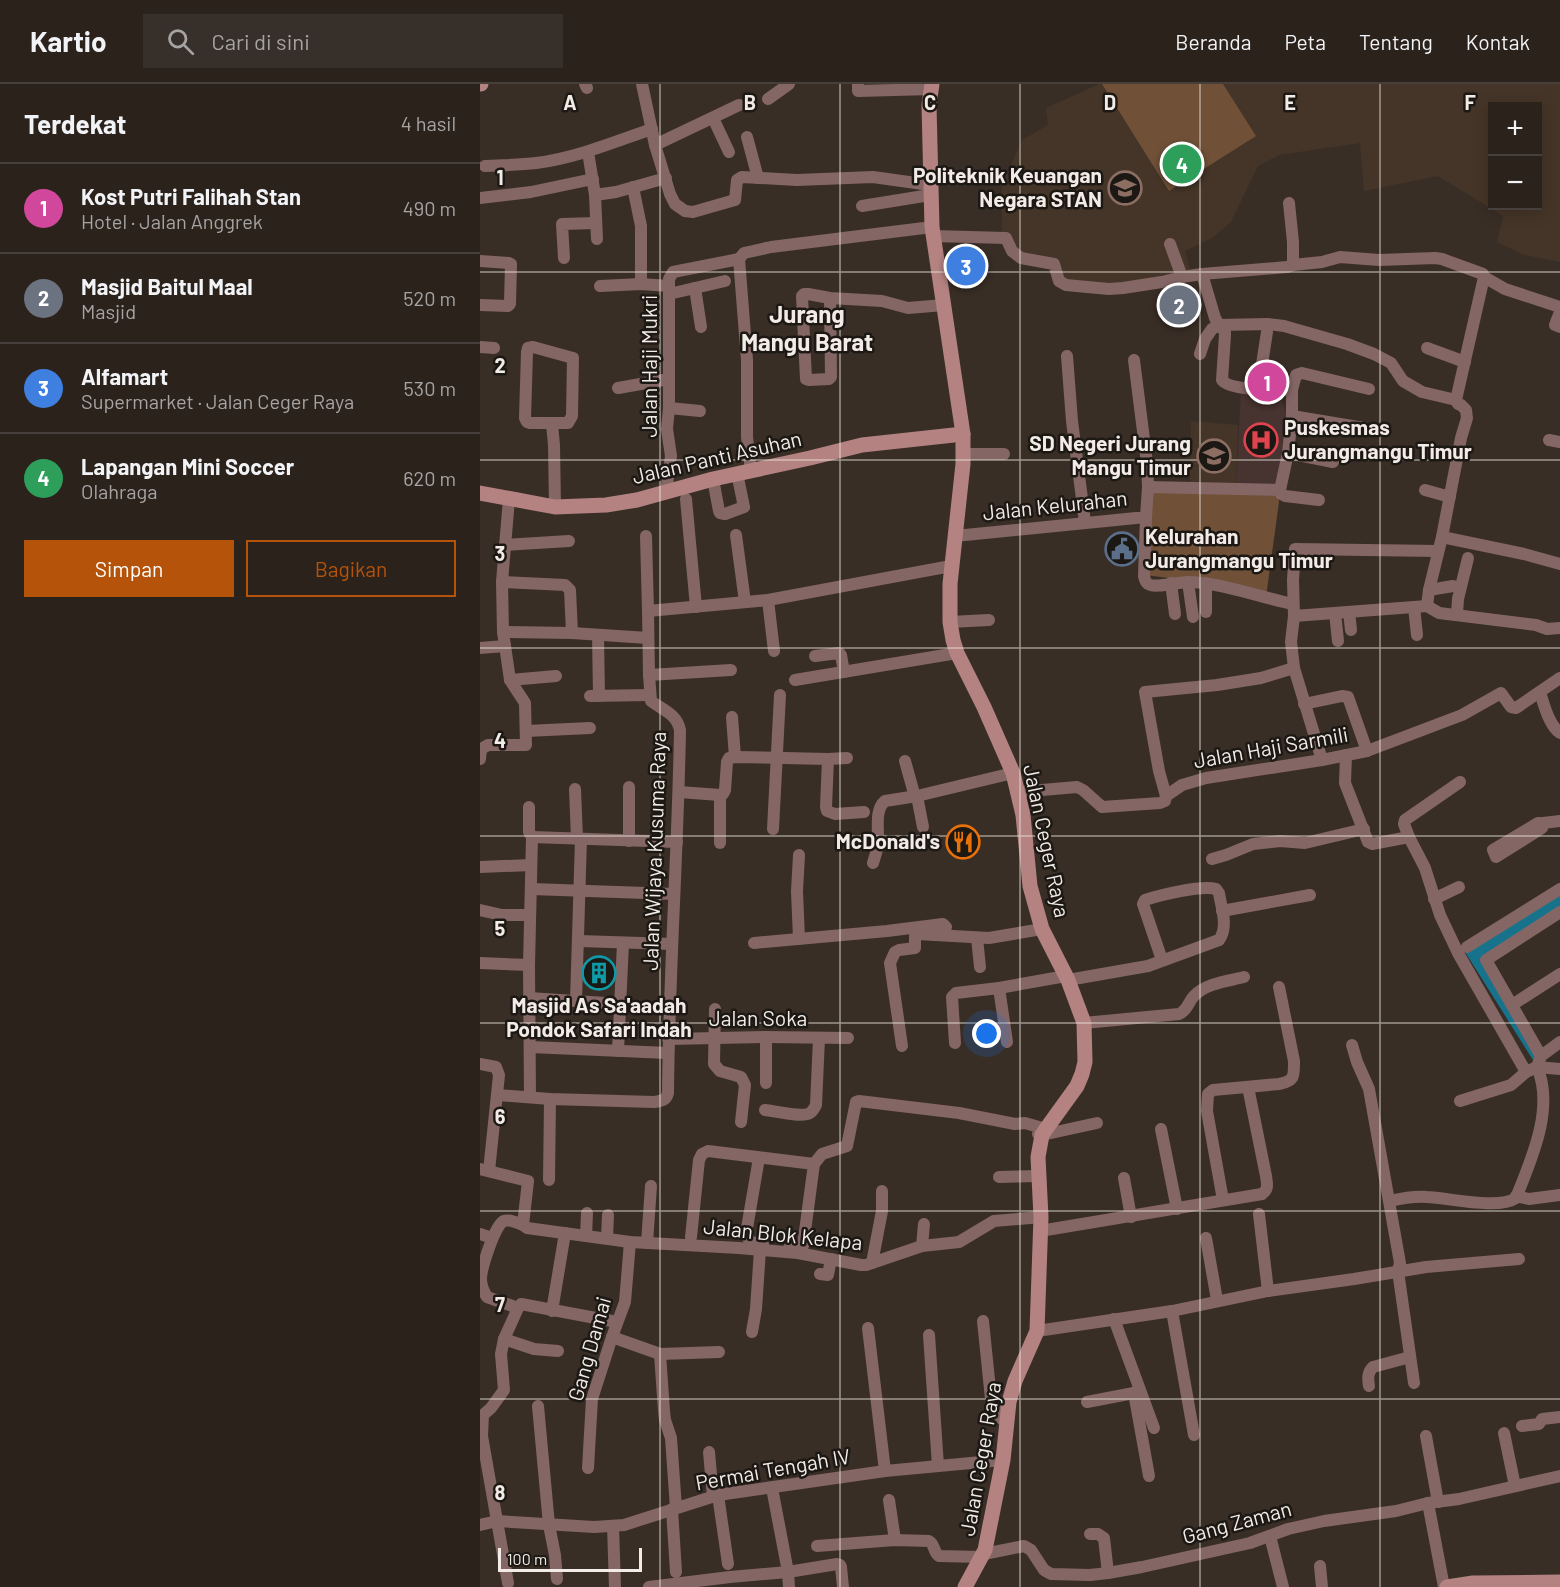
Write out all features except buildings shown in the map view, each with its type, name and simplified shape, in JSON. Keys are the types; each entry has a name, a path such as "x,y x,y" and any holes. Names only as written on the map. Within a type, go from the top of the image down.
{"main road":[{"name":"Jalan Ceger Raya","path":"931,86 929,105 932,231 963,434 963,454 951,566 952,640 1013,773 1023,815 1030,886 1042,929 1067,978 1084,1023 1085,1062 1077,1086 1046,1132 1038,1157 1040,1224 1036,1331 1015,1382 1010,1402 1003,1460 985,1551 965,1587"},
{"name":"Jalan Panti Asuhan","path":"480,493 555,507 606,505 637,500 713,479 862,445 963,434"},
{"path":"1446,1587 1473,1583 1550,1583"}],"street":[{"path":"642,84 655,145 672,199 679,208 685,211 693,212 735,200 737,180 742,177 797,180 873,177 930,190"},
{"path":"768,99 789,84"},
{"path":"858,84 858,91 931,86"},
{"path":"655,145 739,105"},
{"path":"713,118 729,152"},
{"path":"485,166 537,163 588,152 652,129"},
{"path":"747,137 758,178"},
{"path":"588,152 595,195 597,239"},
{"path":"595,195 666,178"},
{"path":"480,198 531,192 593,179"},
{"path":"633,187 641,226 641,284"},
{"path":"862,207 930,190"},
{"path":"1289,203 1293,265"},
{"path":"564,258 562,224 596,223"},
{"path":"669,285 673,272 739,259 744,253 771,247 932,231 1006,238 1012,252 1021,258 1054,264 1059,281 1066,285 1123,288 1202,274 1287,267 1340,257 1379,260 1435,258 1480,272 1484,278 1506,289 1560,307"},
{"path":"1170,244 1182,277"},
{"path":"713,479 719,511 722,514 744,507 747,360 739,259"},
{"path":"480,261 511,264 510,304 508,306 480,305"},
{"path":"1202,274 1215,318 1225,332 1221,380 1225,384 1258,390 1292,390"},
{"path":"1427,606 1468,414 1464,407 1456,403 1456,400 1484,278"},
{"path":"600,286 641,284 694,288 726,281"},
{"name":"Jalan Haji Mukri","path":"666,492 671,456 667,429 669,285"},
{"path":"694,288 701,327"},
{"path":"830,298 831,377 809,380 806,379 802,296 804,294 882,301 908,308 944,305"},
{"path":"1560,312 1554,325 1560,327"},
{"path":"1200,354 1205,339 1212,329 1220,326 1268,324 1284,326 1374,354 1391,363 1403,381 1422,392 1456,400"},
{"path":"1258,390 1267,332"},
{"path":"480,347 494,348"},
{"path":"533,347 573,358 571,420 568,423 552,424 526,422 528,348 533,347"},
{"path":"1427,348 1465,362"},
{"path":"1066,356 1072,421 1086,522"},
{"path":"1134,360 1148,487"},
{"path":"1278,490 1288,453 1292,390 1296,375 1302,373 1369,389"},
{"path":"618,388 669,379"},
{"path":"669,408 700,411"},
{"path":"1292,416 1364,428"},
{"path":"552,424 555,445 555,507"},
{"path":"1288,453 1333,462"},
{"path":"963,454 1004,454"},
{"name":"Jalan Kelurahan","path":"955,536 1146,517 1148,487 1278,490 1285,496 1319,500"},
{"path":"1425,490 1450,497"},
{"path":"480,759 481,749 488,745 526,745 525,703 510,680 502,632 502,582 509,499"},
{"path":"686,499 696,607"},
{"path":"1146,517 1145,580 1148,584 1155,586 1171,583 1206,583 1293,610 1335,613 1427,606 1439,613 1547,629 1560,628"},
{"path":"736,535 745,602"},
{"path":"598,635 594,696 650,695 646,536"},
{"path":"1442,537 1560,564"},
{"path":"505,545 569,541"},
{"path":"1322,760 1294,668 1291,642 1295,549 1437,551"},
{"path":"1457,614 1458,599 1468,558"},
{"path":"648,611 768,600 951,566"},
{"path":"502,582 568,587 572,633"},
{"path":"1188,582 1193,617"},
{"path":"1171,583 1175,614"},
{"path":"1206,583 1206,612"},
{"path":"1429,590 1453,586"},
{"path":"768,600 774,651"},
{"path":"1414,607 1418,635"},
{"path":"1349,612 1351,630"},
{"path":"1335,613 1338,641"},
{"path":"950,622 989,620"},
{"path":"502,632 572,633 648,638"},
{"path":"480,648 505,646"},
{"path":"815,656 839,653 844,672"},
{"path":"795,680 957,653"},
{"path":"1166,796 1159,771 1145,692 1261,678 1294,668"},
{"path":"649,675 730,670"},
{"path":"510,680 556,676"},
{"path":"1560,678 1540,692 1553,726 1560,733"},
{"name":"Jalan Haji Sarmili","path":"1018,792 1072,787 1083,790 1105,808 1160,803 1182,785 1206,778 1367,751 1462,715 1501,693 1514,709 1540,692"},
{"name":"Jalan Wijaya Kusuma Raya","path":"497,1095 654,1102 663,1101 668,1093 668,1040 679,792 679,723 673,715 651,701 650,695"},
{"path":"773,829 780,695"},
{"path":"1304,704 1342,696 1348,697 1367,751"},
{"path":"732,717 735,757"},
{"path":"526,731 590,728"},
{"path":"1346,755 1345,783 1368,843 1408,837"},
{"path":"679,792 723,794 729,758 847,758"},
{"path":"828,759 827,810 835,814 864,812"},
{"path":"905,760 916,796 922,828"},
{"path":"873,863 878,843 879,812 881,804 885,801 1013,773"},
{"path":"1460,782 1405,820 1408,837 1425,868 1440,915 1458,953 1535,1065 1560,1069"},
{"path":"629,787 629,841"},
{"path":"574,789 579,839 580,891 576,1001"},
{"path":"720,795 720,843"},
{"path":"528,807 529,832 532,837 529,965 530,1097"},
{"path":"1543,824 1560,821"},
{"path":"1212,859 1253,844 1280,841 1305,843 1364,829"},
{"path":"532,837 677,842"},
{"path":"799,855 797,891 799,939"},
{"path":"480,867 531,865"},
{"path":"1434,899 1459,887"},
{"path":"531,889 674,894"},
{"path":"955,1043 952,997 956,993 1148,966 1219,940 1224,932 1219,893 1216,889 1195,889 1145,900 1143,904 1162,960"},
{"path":"1467,948 1560,889"},
{"path":"1222,911 1310,895"},
{"path":"480,910 502,915 530,915"},
{"path":"1390,1201 1428,1197 1490,1203 1510,1202 1516,1196 1540,1134 1543,1082 1512,1005 1486,960 1560,912"},
{"path":"754,943 944,924 946,927 943,935"},
{"path":"902,1046 890,963 895,952 915,948 917,934 977,938 1042,929"},
{"path":"977,938 980,968"},
{"path":"579,941 672,944"},
{"path":"618,1051 623,943"},
{"path":"480,963 529,965"},
{"path":"1512,1005 1560,974"},
{"path":"1084,1023 1183,1013 1194,996 1204,988 1245,976"},
{"path":"1223,1200 1206,1101 1208,1094 1213,1090 1287,1082 1292,1078 1294,1061 1279,987"},
{"path":"999,988 1007,1042"},
{"path":"529,998 621,1004"},
{"path":"715,1009 714,1064 720,1071 741,1077 744,1081 741,1122"},
{"path":"766,1037 766,1083"},
{"name":"Jalan Soka","path":"668,1040 766,1037 848,1038"},
{"path":"765,1110 799,1114 812,1112 816,1105 819,1038"},
{"path":"1460,1101 1502,1089 1517,1081 1560,1042"},
{"path":"1352,1045 1369,1089 1390,1201 1400,1263 1398,1271 1414,1383"},
{"path":"530,1047 668,1053"},
{"path":"480,1064 496,1067 499,1075 484,1170 528,1182 523,1225 511,1221 504,1221 500,1224 492,1238 481,1278 487,1297 518,1308"},
{"name":"Jalan Blok Kelapa","path":"523,1225 527,1228 630,1242 798,1253 861,1265 922,1246 959,1242 994,1221 1040,1224 1131,1216 1262,1194 1267,1188 1248,1087"},
{"path":"549,1180 550,1099"},
{"path":"759,1158 746,1234 748,1239 754,1243 800,1248 804,1241 814,1164 822,1154 847,1146 856,1102 959,1113 1015,1124 1025,1123 1046,1132 1097,1123"},
{"path":"1161,1129 1177,1209"},
{"path":"691,1237 699,1160 702,1154 708,1151 814,1164"},
{"path":"999,1177 1038,1176"},
{"path":"1124,1178 1131,1216"},
{"path":"647,1243 651,1186"},
{"path":"872,1263 882,1211 882,1191"},
{"path":"1516,1196 1529,1199 1560,1195"},
{"path":"586,1236 587,1213"},
{"path":"1259,1214 1268,1291"},
{"path":"607,1238 608,1215"},
{"path":"922,1246 924,1224"},
{"path":"552,1311 565,1233"},
{"path":"480,1234 492,1238"},
{"path":"1206,1238 1217,1300"},
{"name":"Gang Damai","path":"588,1468 592,1399 624,1306 630,1242"},
{"path":"752,1332 760,1250"},
{"path":"820,1274 828,1275 831,1259"},
{"path":"1036,1331 1172,1311 1217,1300 1398,1271 1519,1259"},
{"path":"508,1583 482,1424 483,1414 491,1408 504,1390 501,1354 504,1339 521,1304 617,1322"},
{"path":"1172,1311 1194,1435"},
{"path":"1114,1319 1137,1393 1154,1428"},
{"path":"983,1321 991,1399 1000,1417 1007,1424"},
{"path":"868,1328 885,1471"},
{"path":"929,1335 938,1466"},
{"path":"612,1337 660,1354 719,1352"},
{"path":"504,1339 534,1349 558,1351"},
{"path":"660,1354 665,1420 672,1438 675,1581"},
{"path":"1369,1386 1369,1371 1373,1367 1410,1357"},
{"path":"1087,1402 1137,1393"},
{"path":"1137,1393 1149,1476"},
{"path":"538,1406 549,1525 557,1579"},
{"path":"1522,1426 1539,1424 1542,1419 1560,1417"},
{"path":"1504,1433 1515,1486"},
{"path":"1426,1436 1433,1503 1446,1587"},
{"path":"709,1452 730,1576"},
{"name":"Permai Tengah IV","path":"480,1525 497,1521 594,1527 613,1526 716,1496 885,1471 1003,1460"},
{"name":"Gang Zaman","path":"985,1551 1024,1546 1031,1550 1044,1570 1051,1574 1108,1573 1250,1543 1288,1529 1324,1521 1383,1513 1560,1476"},
{"path":"772,1488 789,1587"},
{"path":"889,1500 895,1540"},
{"path":"613,1526 615,1587"},
{"path":"1090,1534 1098,1534 1104,1538 1108,1573"},
{"path":"1270,1536 1283,1587"},
{"path":"817,1546 895,1540 929,1540 939,1556 985,1551"},
{"path":"650,1587 675,1581 730,1576 787,1566 839,1564 843,1587"},
{"path":"1320,1566 1322,1587"}],"shaded area":[{"name":"Politeknik Keuangan Negara STAN","path":"1099,84 1560,84 1560,262 1525,255 1497,242 1503,216 1493,210 1542,210 1542,102 1488,102 1488,207 1438,176 1364,191 1360,143 1279,155 1258,166 1231,222 1212,238 1185,251 1191,273 1108,291 1056,281 1055,261 1008,250 1011,234 1002,232 1002,185 1022,140 1048,125 1046,108"},
{"path":"1102,84 1223,84 1256,136 1169,191"},
{"name":"Puskesmas Jurangmangu Timur","path":"1241,392 1281,397 1287,417 1278,489 1236,488"},
{"name":"SD Negeri Jurang Mangu Timur","path":"1191,421 1238,425 1236,488 1190,486"},
{"path":"1149,486 1278,489 1279,502 1266,597 1208,583 1145,575"}],"water":[{"path":"1560,893 1560,908 1481,958 1541,1056 1533,1060 1465,952"}],"place":[{"name":"Lapangan Mini Soccer","path":"1182,164"},
{"name":"Politeknik Keuangan Negara STAN","path":"1125,188"},
{"name":"Alfamart","path":"966,266"},
{"name":"Masjid Baitul Maal","path":"1179,305"},
{"name":"Kost Putri Falihah Stan","path":"1267,382"},
{"name":"Puskesmas Jurangmangu Timur","path":"1261,440"},
{"name":"SD Negeri Jurang Mangu Timur","path":"1214,456"},
{"name":"Kelurahan Jurangmangu Timur","path":"1122,549"},
{"name":"McDonald's","path":"963,842"},
{"name":"Masjid As Sa'aadah Pondok Safari Indah","path":"599,973"}],"district":[{"name":"Jurang Mangu Barat","path":"807,329"}]}
